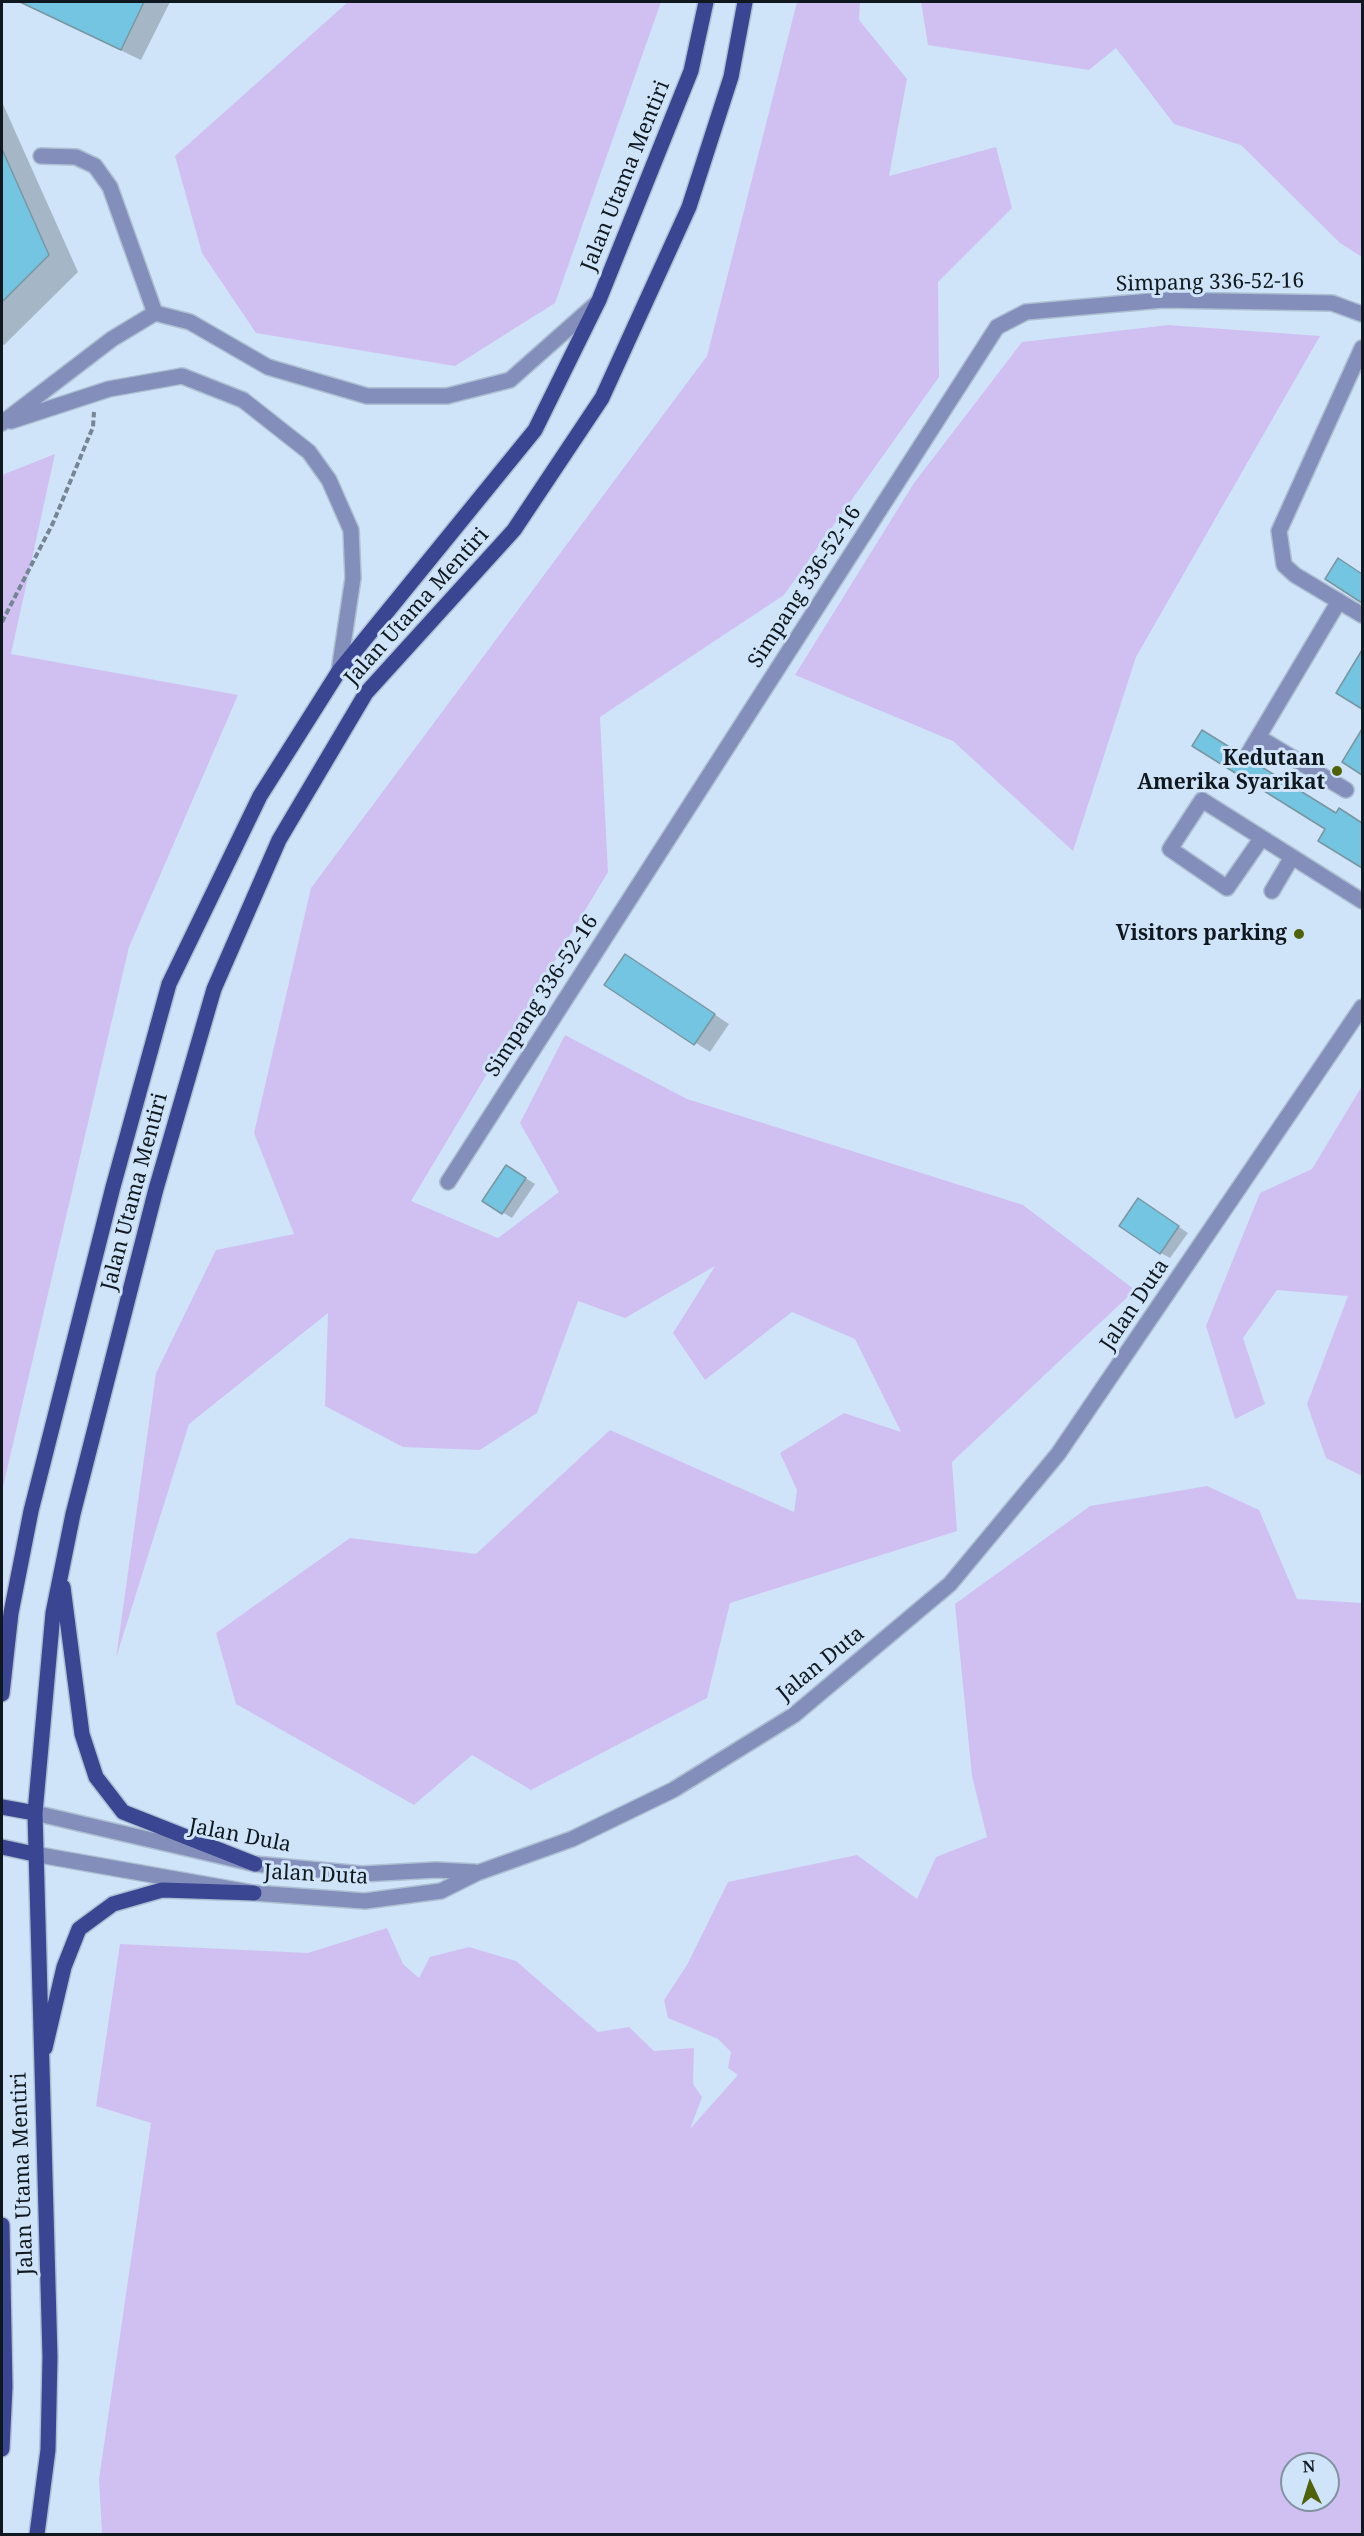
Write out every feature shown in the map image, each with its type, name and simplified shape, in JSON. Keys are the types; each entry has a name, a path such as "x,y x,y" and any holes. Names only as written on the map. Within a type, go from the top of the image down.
{"main road":[{"name":"Jalan Utama Mentiri","path":"2,1694 10,1613 31,1511 112,1187 169,984 260,796 339,671 535,430 599,300 691,71 706,2"},
{"name":"Jalan Utama Mentiri","path":"37,2535 48,2450 50,2357 34,1854 35,1813 53,1612 73,1514 156,1189 214,989 279,840 366,693 514,530 602,398 689,207 731,77 745,2"},
{"path":"2,1610 19,1571"},
{"path":"61,1572 82,1734 96,1777 123,1812 255,1864"},
{"path":"2,1807 35,1813"},
{"path":"2,1848 34,1854"},
{"path":"40,2068 64,1967 79,1929 113,1904 162,1890 254,1893"},
{"name":"Jalan Utama Mentiri","path":"2,2225 4,2346 2,2449"},
{"path":"2,2329 4,2346"}],"street":[{"path":"41,156 76,157 95,166 110,187 155,313"},
{"path":"2,424 112,339 155,313 190,322 268,367 367,396 447,396 510,380 599,300"},
{"name":"Simpang 336-52-16","path":"448,1182 997,327 1026,312 1163,300 1332,303 1362,314"},
{"path":"1362,348 1279,531 1284,565 1296,575 1362,615"},
{"path":"2,424 94,394 182,376 243,400 309,452 329,480 351,530 354,578 339,671"},
{"path":"1248,754 1339,601"},
{"path":"1258,737 1346,790"},
{"path":"1261,839 1227,888 1170,849 1202,800 1362,902"},
{"path":"1272,891 1292,857"},
{"name":"Jalan Duta","path":"34,1854 254,1893 365,1901 441,1891 477,1873 572,1839 673,1790 794,1715 950,1584 1058,1454 1362,1007"},
{"name":"Jalan Dula","path":"35,1813 255,1864 363,1874 436,1870 477,1873"}],"path":[{"path":"2,622 53,523 89,438 93,427 94,394"}],"shaded area":[{"path":"348,2 661,2 555,303 455,366 256,333 202,253 175,156"},
{"path":"797,2 860,2 859,20 907,79 889,176 996,147 1012,208 938,282 939,377 784,595 600,717 608,872 411,1201 498,1238 559,1192 520,1123 565,1035 687,1099 1023,1205 1135,1290 952,1462 957,1531 730,1603 707,1698 531,1790 472,1755 414,1805 236,1704 216,1633 350,1538 476,1554 610,1430 794,1512 797,1490 780,1453 844,1413 901,1432 855,1339 792,1312 705,1380 673,1333 715,1266 625,1318 578,1301 537,1413 480,1450 403,1447 325,1406 328,1313 189,1424 116,1658 156,1373 216,1250 294,1234 254,1133 311,888 707,356"},
{"path":"921,2 1362,2 1362,257 1340,243 1241,145 1174,124 1116,48 1089,70 928,45"},
{"path":"1168,325 1320,336 1136,657 1073,851 953,741 795,675 914,483 1022,342"},
{"path":"55,454 11,654 238,695 129,947 2,1491 2,475"},
{"path":"1362,1086 1362,1476 1326,1458 1307,1404 1348,1296 1277,1290 1243,1338 1265,1404 1235,1419 1206,1326 1260,1193 1312,1169"},
{"path":"1207,1486 1259,1510 1297,1599 1362,1603 1362,2534 102,2534 99,2479 151,2123 96,2106 120,1944 308,1953 387,1928 403,1964 419,1978 430,1957 469,1947 516,1961 598,2032 629,2027 654,2051 694,2048 693,2084 702,2097 690,2129 738,2075 728,2068 731,2052 718,2039 668,2018 664,2000 687,1965 728,1882 857,1855 917,1899 936,1857 987,1837 972,1776 955,1604 1090,1506"}],"building":[{"path":"20,2 144,2 121,50"},
{"path":"2,149 49,255 2,302"},
{"path":"1338,558 1362,574 1362,603 1325,579"},
{"path":"1362,650 1362,709 1336,693"},
{"path":"1362,729 1362,775 1342,762"},
{"path":"1202,730 1336,813 1339,808 1362,823 1362,868 1318,841 1325,829 1192,746"},
{"path":"625,954 715,1014 694,1045 604,985"},
{"path":"506,1165 526,1178 502,1214 482,1201"},
{"path":"1138,1198 1179,1226 1160,1254 1119,1226"}],"place":[{"name":"Kedutaan Amerika Syarikat","path":"1337,771"},
{"name":"Visitors parking","path":"1299,934"}]}
